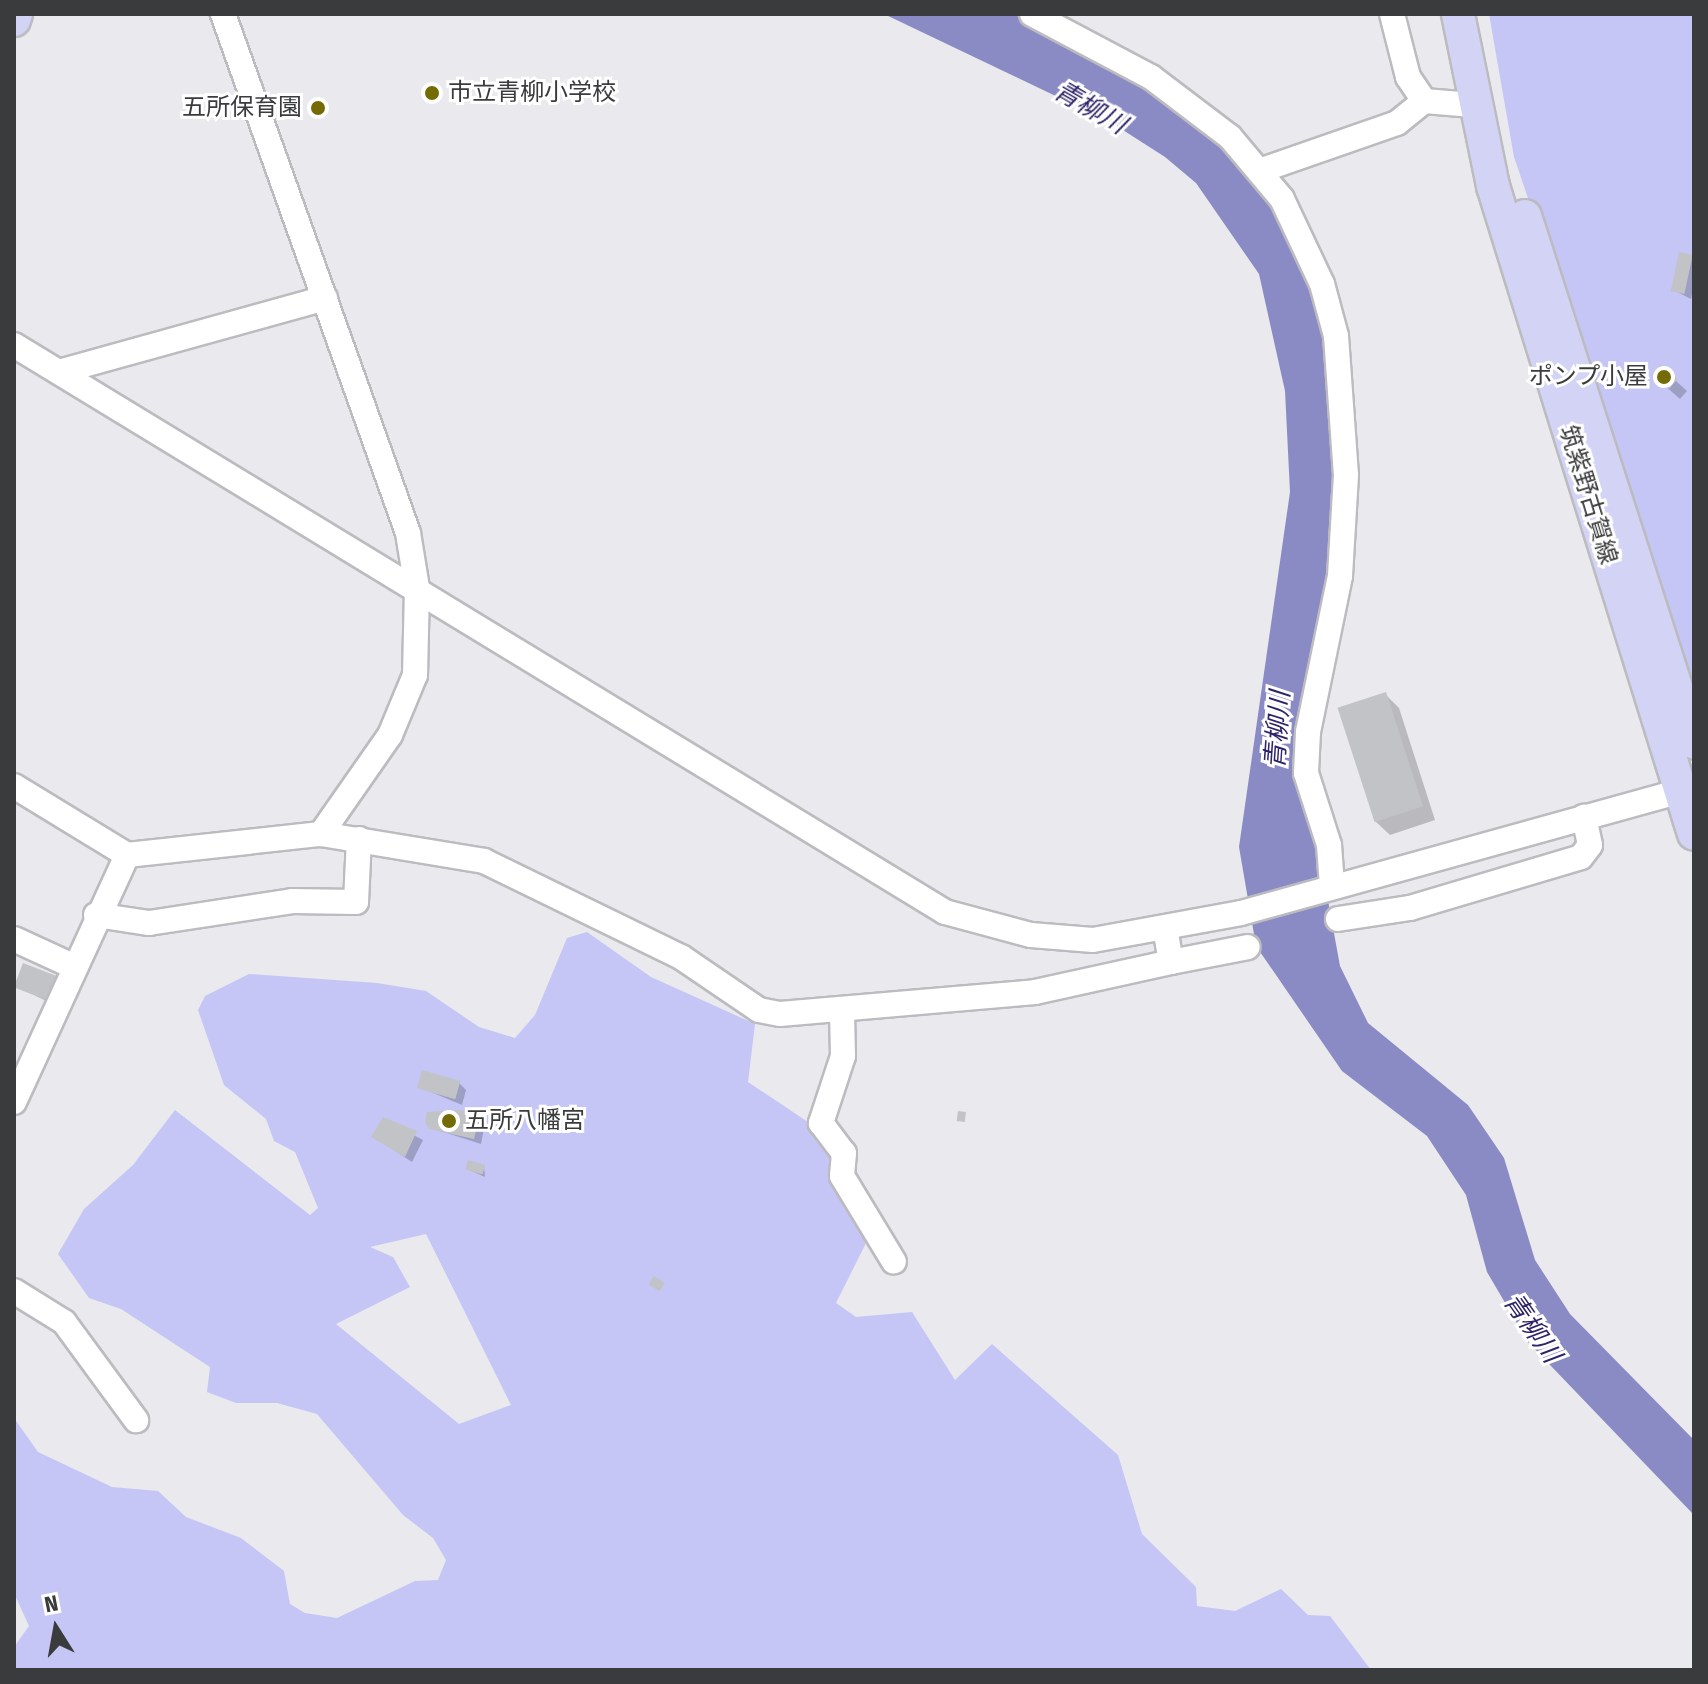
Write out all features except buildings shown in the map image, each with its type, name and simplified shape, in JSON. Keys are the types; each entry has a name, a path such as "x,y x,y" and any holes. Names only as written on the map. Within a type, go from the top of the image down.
{"main road":[{"path":"14,20 16,14"},
{"name":"筑紫野古賀線","path":"1458,14 1473,105 1687,789 1694,834"},
{"name":"筑紫野古賀線","path":"1478,14 1514,183 1694,743"}],"street":[{"path":"223,14 408,533 417,588 415,675 390,735 321,834"},
{"path":"1032,14 1151,77 1262,170 1322,284 1342,387 1340,576 1308,732 1306,773 1329,845 1326,888"},
{"path":"1392,14 1408,77 1424,101"},
{"path":"1262,170 1397,123 1424,101 1473,105"},
{"path":"62,371 325,298"},
{"path":"14,345 62,371 417,588 510,653 945,912 1031,935 1093,940 1254,909 1687,789"},
{"path":"14,786 127,855 321,834 484,861 681,957 759,1010 842,1012 1035,992 1248,947"},
{"path":"1338,919 1410,908 1581,857 1590,845 1584,817"},
{"path":"96,915 149,923 292,901 356,902 359,839"},
{"path":"14,1102 96,915 127,855"},
{"path":"1165,928 1171,962"},
{"path":"14,939 75,967"},
{"path":"842,1012 843,1056 821,1123 844,1153 842,1176 894,1262"},
{"path":"14,1291 64,1322 136,1420"}],"shaded area":[{"path":"1489,14 1694,14 1694,687 1514,157"},
{"path":"587,932 651,977 755,1024 748,1082 811,1124 874,1227 836,1303 856,1317 912,1312 955,1380 992,1344 1118,1455 1142,1534 1196,1587 1197,1606 1235,1611 1281,1589 1308,1615 1330,1616 1371,1670 14,1670 14,1647 29,1626 14,1593 14,1418 38,1452 112,1487 158,1491 186,1517 241,1538 284,1571 290,1604 305,1613 337,1618 415,1581 438,1580 446,1560 433,1538 403,1515 317,1414 277,1403 236,1403 207,1392 210,1367 121,1309 89,1298 58,1254 84,1209 133,1165 175,1110 310,1215 318,1208 295,1152 274,1141 266,1119 224,1085 198,1010 205,996 249,974 377,983 426,991 479,1027 515,1038 535,1015 567,938","holes":["426,1234 511,1405 459,1424 336,1324 410,1287 393,1257 370,1247"]}],"water":[{"name":"青柳川","path":"884,14 1014,14 1075,46 1150,87 1230,148 1292,232 1321,320 1337,423 1335,535 1313,674 1315,829 1340,966 1368,1023 1468,1105 1504,1158 1535,1260 1570,1314 1694,1440 1694,1515 1528,1342 1487,1272 1466,1195 1427,1136 1342,1071 1256,946 1239,847 1290,492 1285,391 1259,274 1196,183 1165,157 1112,123"}],"place":[{"name":"市立青柳小学校","path":"432,93"},
{"name":"五所保育園","path":"318,108"},
{"name":"ポンプ小屋","path":"1664,377"},
{"name":"五所八幡宮","path":"449,1121"}]}
